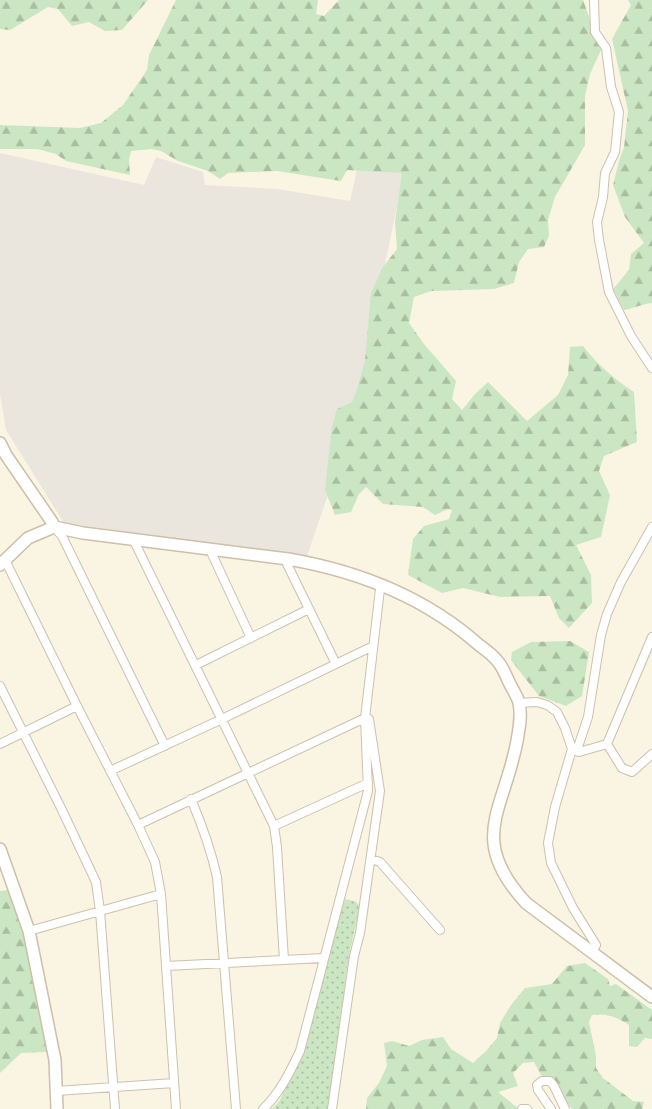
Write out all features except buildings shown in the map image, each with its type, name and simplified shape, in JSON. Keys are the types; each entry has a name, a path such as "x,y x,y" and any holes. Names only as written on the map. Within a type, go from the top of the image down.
{"street":[{"path":"594,0 596,32 606,48 611,87 619,112 615,152 605,173 597,222 599,240 609,292 631,336 652,368"},
{"path":"0,443 6,455 62,536 165,746"},
{"path":"176,1109 161,894 155,862 138,825 3,563 28,538 54,527 83,533 133,538 314,564 382,585 408,597 463,630 499,662 519,703 519,728 515,754 496,814 493,833 494,852 502,872 526,902 652,997"},
{"path":"572,749 578,747 588,717 601,635 607,614 621,582 652,528"},
{"path":"133,538 274,826 284,960"},
{"path":"211,549 251,638"},
{"path":"288,559 287,564 336,664"},
{"path":"262,1109 270,1102 288,1076 300,1051 368,791 366,718 380,589 382,585"},
{"path":"196,665 309,610"},
{"path":"607,744 652,637"},
{"path":"110,771 369,648 373,648"},
{"path":"0,686 96,882 100,911 115,1109"},
{"path":"519,703 537,702 547,705 557,712 572,749 555,807 548,844 554,870 573,908 596,945 592,952"},
{"path":"0,744 77,706"},
{"path":"138,825 366,718"},
{"path":"332,1109 380,791 369,719 366,718"},
{"path":"572,749 578,752 607,744"},
{"path":"607,744 622,768 632,772 652,754"},
{"path":"274,826 368,783"},
{"path":"190,799 201,821 212,854 217,877 236,1109"},
{"path":"1,855 29,931 55,1060 57,1109"},
{"path":"371,859 380,862 440,930"},
{"path":"29,931 161,894"},
{"path":"166,966 324,958"},
{"path":"551,1109 538,1090 537,1085 542,1081 550,1081 565,1109"},
{"path":"56,1091 174,1083"},
{"path":"522,1109 527,1109"}],"shaded area":[{"path":"0,153 144,185 156,157 203,172 205,185 277,189 350,201 357,170 404,173 361,379 331,486 307,556 64,523 6,430 0,394"}],"green space":[{"path":"0,0 148,0 122,30 105,31 89,22 72,26 58,9 48,7 10,30 0,29"},
{"path":"176,0 318,0 316,14 324,16 339,0 583,0 601,50 590,74 585,96 585,145 555,197 548,220 549,236 544,247 528,249 519,262 514,283 494,289 431,291 414,297 409,323 424,344 456,381 452,399 462,410 488,382 527,421 558,395 568,375 570,347 583,346 607,371 634,392 637,442 604,456 599,471 610,495 601,537 576,545 591,575 592,603 569,628 559,618 550,596 500,597 463,588 442,593 408,575 413,539 424,526 449,519 452,510 448,509 435,515 423,507 383,504 366,487 359,494 351,512 335,515 325,490 332,426 337,409 352,402 365,360 371,293 383,267 397,249 395,222 402,173 347,170 341,181 277,171 228,173 220,179 208,171 178,161 161,151 152,149 131,151 129,160 130,175 66,161 56,154 37,149 0,149 0,125 80,128 101,123 123,105 147,70 149,55"},
{"path":"628,0 652,0 652,303 624,310 613,289 629,270 631,254 644,243 625,217 613,185 624,147 628,111 612,39 631,5"},
{"path":"570,641 589,652 582,696 566,706 539,696 511,660 512,652 531,642"},
{"path":"8,890 20,912 47,1052 21,1053 0,1073 0,891"},
{"path":"345,899 355,901 360,906 349,955 328,1109 272,1109 280,1100 303,1050 326,959"},
{"path":"585,963 608,979 610,986 616,984 652,1010 652,1039 645,1038 637,1047 629,1046 629,1025 620,1020 607,1015 592,1015 589,1022 596,1056 596,1068 603,1078 633,1101 644,1102 642,1109 572,1109 549,1079 541,1075 534,1062 523,1063 513,1073 518,1086 498,1092 519,1109 366,1109 367,1098 379,1083 387,1066 384,1043 392,1041 409,1046 422,1040 443,1037 451,1049 473,1063 497,1038 500,1023 511,1005 525,988 552,984 567,966"}]}
